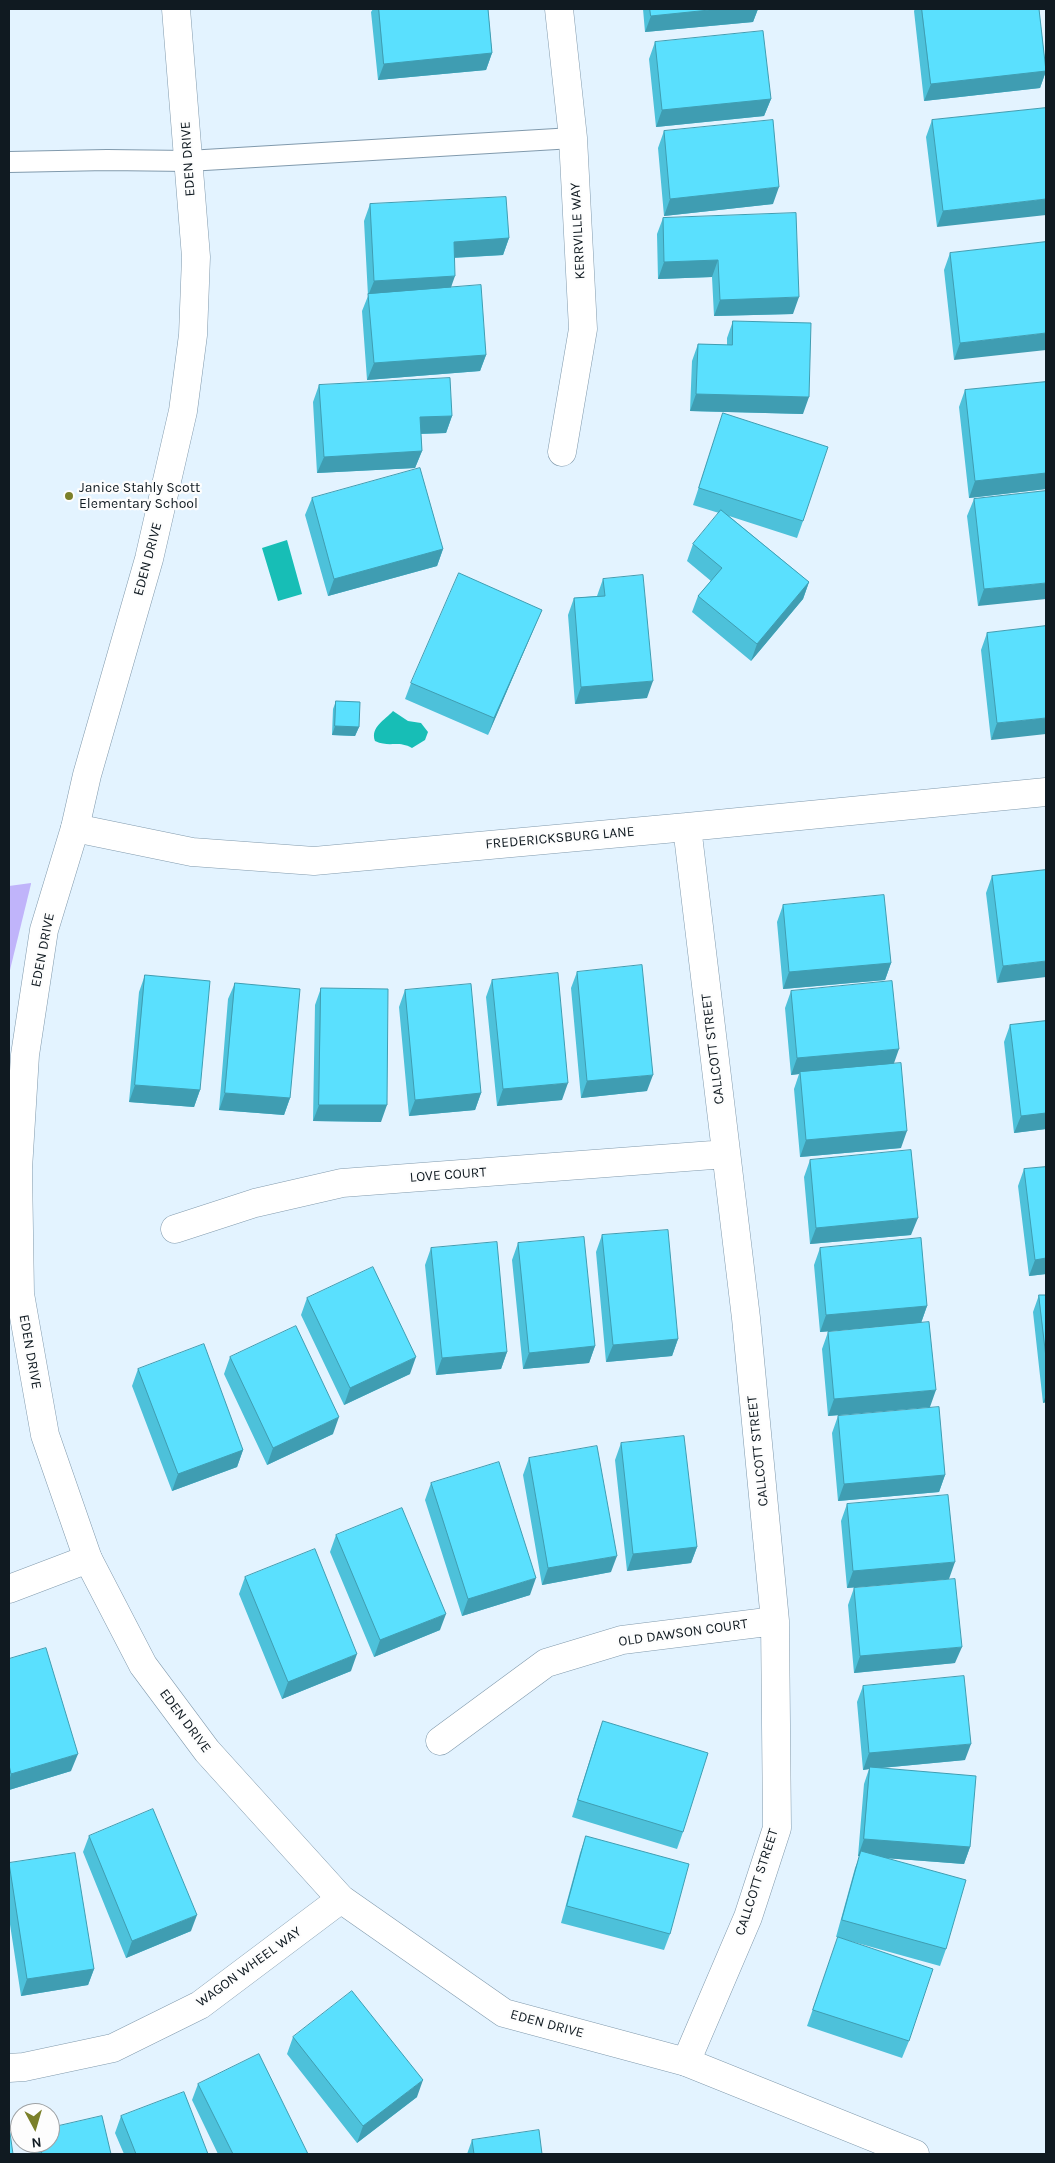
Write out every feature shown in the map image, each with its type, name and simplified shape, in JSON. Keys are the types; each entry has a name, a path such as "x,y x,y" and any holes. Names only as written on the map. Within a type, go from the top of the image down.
{"street":[{"name":"EDEN DRIVE","path":"176,9 196,257 193,335 183,412 149,558 87,775 75,828 44,930 25,1055 18,1169 19,1275 20,1294 45,1435 88,1559 143,1664 207,1751 341,1899 504,2013 686,2062 915,2154"},
{"name":"KERRVILLE WAY","path":"559,9 573,138 583,330 562,452"},
{"name":"FREDERICKSBURG LANE","path":"75,828 192,852 314,861 1046,792"},
{"name":"CALLCOTT STREET","path":"686,2062 748,1917 777,1828 775,1621 746,1318 687,827"},
{"name":"LOVE COURT","path":"176,1229 255,1203 342,1183 726,1154"},
{"path":"9,1589 88,1559"},
{"name":"OLD DAWSON COURT","path":"440,1741 546,1663 622,1640 775,1621"},
{"name":"WAGON WHEEL WAY","path":"9,2068 24,2067 113,2048 200,2005 341,1899"}],"lane":[{"path":"9,162 188,161 573,138"}],"shaded area":[{"path":"287,540 302,594 278,601 262,548"},
{"path":"393,711 408,721 421,723 428,732 425,740 412,748 375,741 376,728"},
{"path":"31,884 9,974 9,886"}],"building":[{"path":"379,9 488,9 492,53 384,64"},
{"path":"650,9 719,9 651,16"},
{"path":"922,9 1039,9 1046,71 931,84"},
{"path":"763,31 771,99 662,110 655,42"},
{"path":"1046,108 1046,199 943,211 932,120"},
{"path":"773,120 779,187 670,199 664,131"},
{"path":"506,197 509,238 454,242 455,276 374,281 370,204"},
{"path":"796,213 799,297 720,300 718,260 664,262 663,218"},
{"path":"1046,242 1046,333 960,343 950,253"},
{"path":"481,285 486,355 374,363 368,294"},
{"path":"733,321 811,323 809,397 696,394 698,344 732,345"},
{"path":"450,378 452,416 420,417 422,451 324,457 319,385"},
{"path":"1046,382 1046,473 975,481 965,390"},
{"path":"723,413 828,447 803,521 699,488"},
{"path":"420,468 443,549 334,579 312,498"},
{"path":"1046,491 1046,583 984,589 974,499"},
{"path":"721,510 809,582 757,644 698,596 722,568 693,544"},
{"path":"459,573 542,610 494,718 411,683"},
{"path":"643,575 653,681 581,687 574,598 605,596 603,579"},
{"path":"1046,626 1046,718 997,723 987,633"},
{"path":"336,701 360,702 359,727 335,726"},
{"path":"1046,870 1046,961 1003,966 992,876"},
{"path":"884,895 891,963 789,972 783,905"},
{"path":"642,965 653,1075 587,1081 577,972"},
{"path":"558,973 568,1083 503,1089 492,980"},
{"path":"145,975 210,981 200,1090 135,1085"},
{"path":"892,981 899,1049 797,1058 791,991"},
{"path":"235,983 300,989 290,1098 225,1093"},
{"path":"471,984 481,1093 415,1100 405,990"},
{"path":"321,988 388,989 387,1105 319,1105"},
{"path":"1046,1021 1046,1113 1021,1116 1010,1025"},
{"path":"901,1063 907,1131 806,1140 800,1072"},
{"path":"911,1150 918,1218 816,1228 810,1160"},
{"path":"1046,1167 1046,1258 1035,1260 1024,1169"},
{"path":"668,1230 678,1339 613,1345 602,1235"},
{"path":"584,1237 595,1346 529,1353 518,1243"},
{"path":"921,1238 927,1306 826,1315 820,1248"},
{"path":"497,1242 507,1352 442,1358 431,1248"},
{"path":"373,1267 416,1357 350,1388 307,1298"},
{"path":"1039,1295 1046,1295 1046,1357"},
{"path":"929,1322 936,1390 834,1399 828,1332"},
{"path":"296,1326 339,1417 273,1448 230,1357"},
{"path":"204,1344 243,1450 178,1474 138,1369"},
{"path":"939,1407 945,1475 844,1484 838,1416"},
{"path":"684,1436 697,1547 633,1554 621,1443"},
{"path":"597,1446 617,1556 548,1568 529,1458"},
{"path":"499,1462 536,1578 468,1599 431,1483"},
{"path":"948,1495 955,1562 853,1571 847,1504"},
{"path":"402,1508 446,1614 380,1640 336,1535"},
{"path":"315,1549 357,1654 288,1682 245,1577"},
{"path":"955,1579 962,1647 860,1656 854,1588"},
{"path":"46,1648 78,1754 11,1774 9,1765 9,1659"},
{"path":"964,1676 971,1744 869,1753 863,1686"},
{"path":"603,1721 708,1753 683,1832 578,1800"},
{"path":"870,1767 976,1776 970,1847 864,1839"},
{"path":"153,1809 197,1915 132,1941 89,1836"},
{"path":"586,1836 689,1864 670,1934 567,1906"},
{"path":"861,1851 966,1880 946,1949 842,1920"},
{"path":"75,1853 94,1969 27,1979 9,1863"},
{"path":"838,1937 933,1969 909,2041 813,2010"},
{"path":"352,1991 423,2080 363,2126 293,2037"},
{"path":"259,2054 308,2154 233,2154 198,2084"},
{"path":"184,2092 208,2154 136,2154 121,2116"},
{"path":"102,2116 111,2154 42,2154 60,2153 60,2126"},
{"path":"539,2130 542,2154 474,2154 472,2140"},
{"path":"9,2134 10,2153 13,2154 9,2154"}],"place":[{"name":"Janice Stahly Scott Elementary School","path":"69,496"}]}
